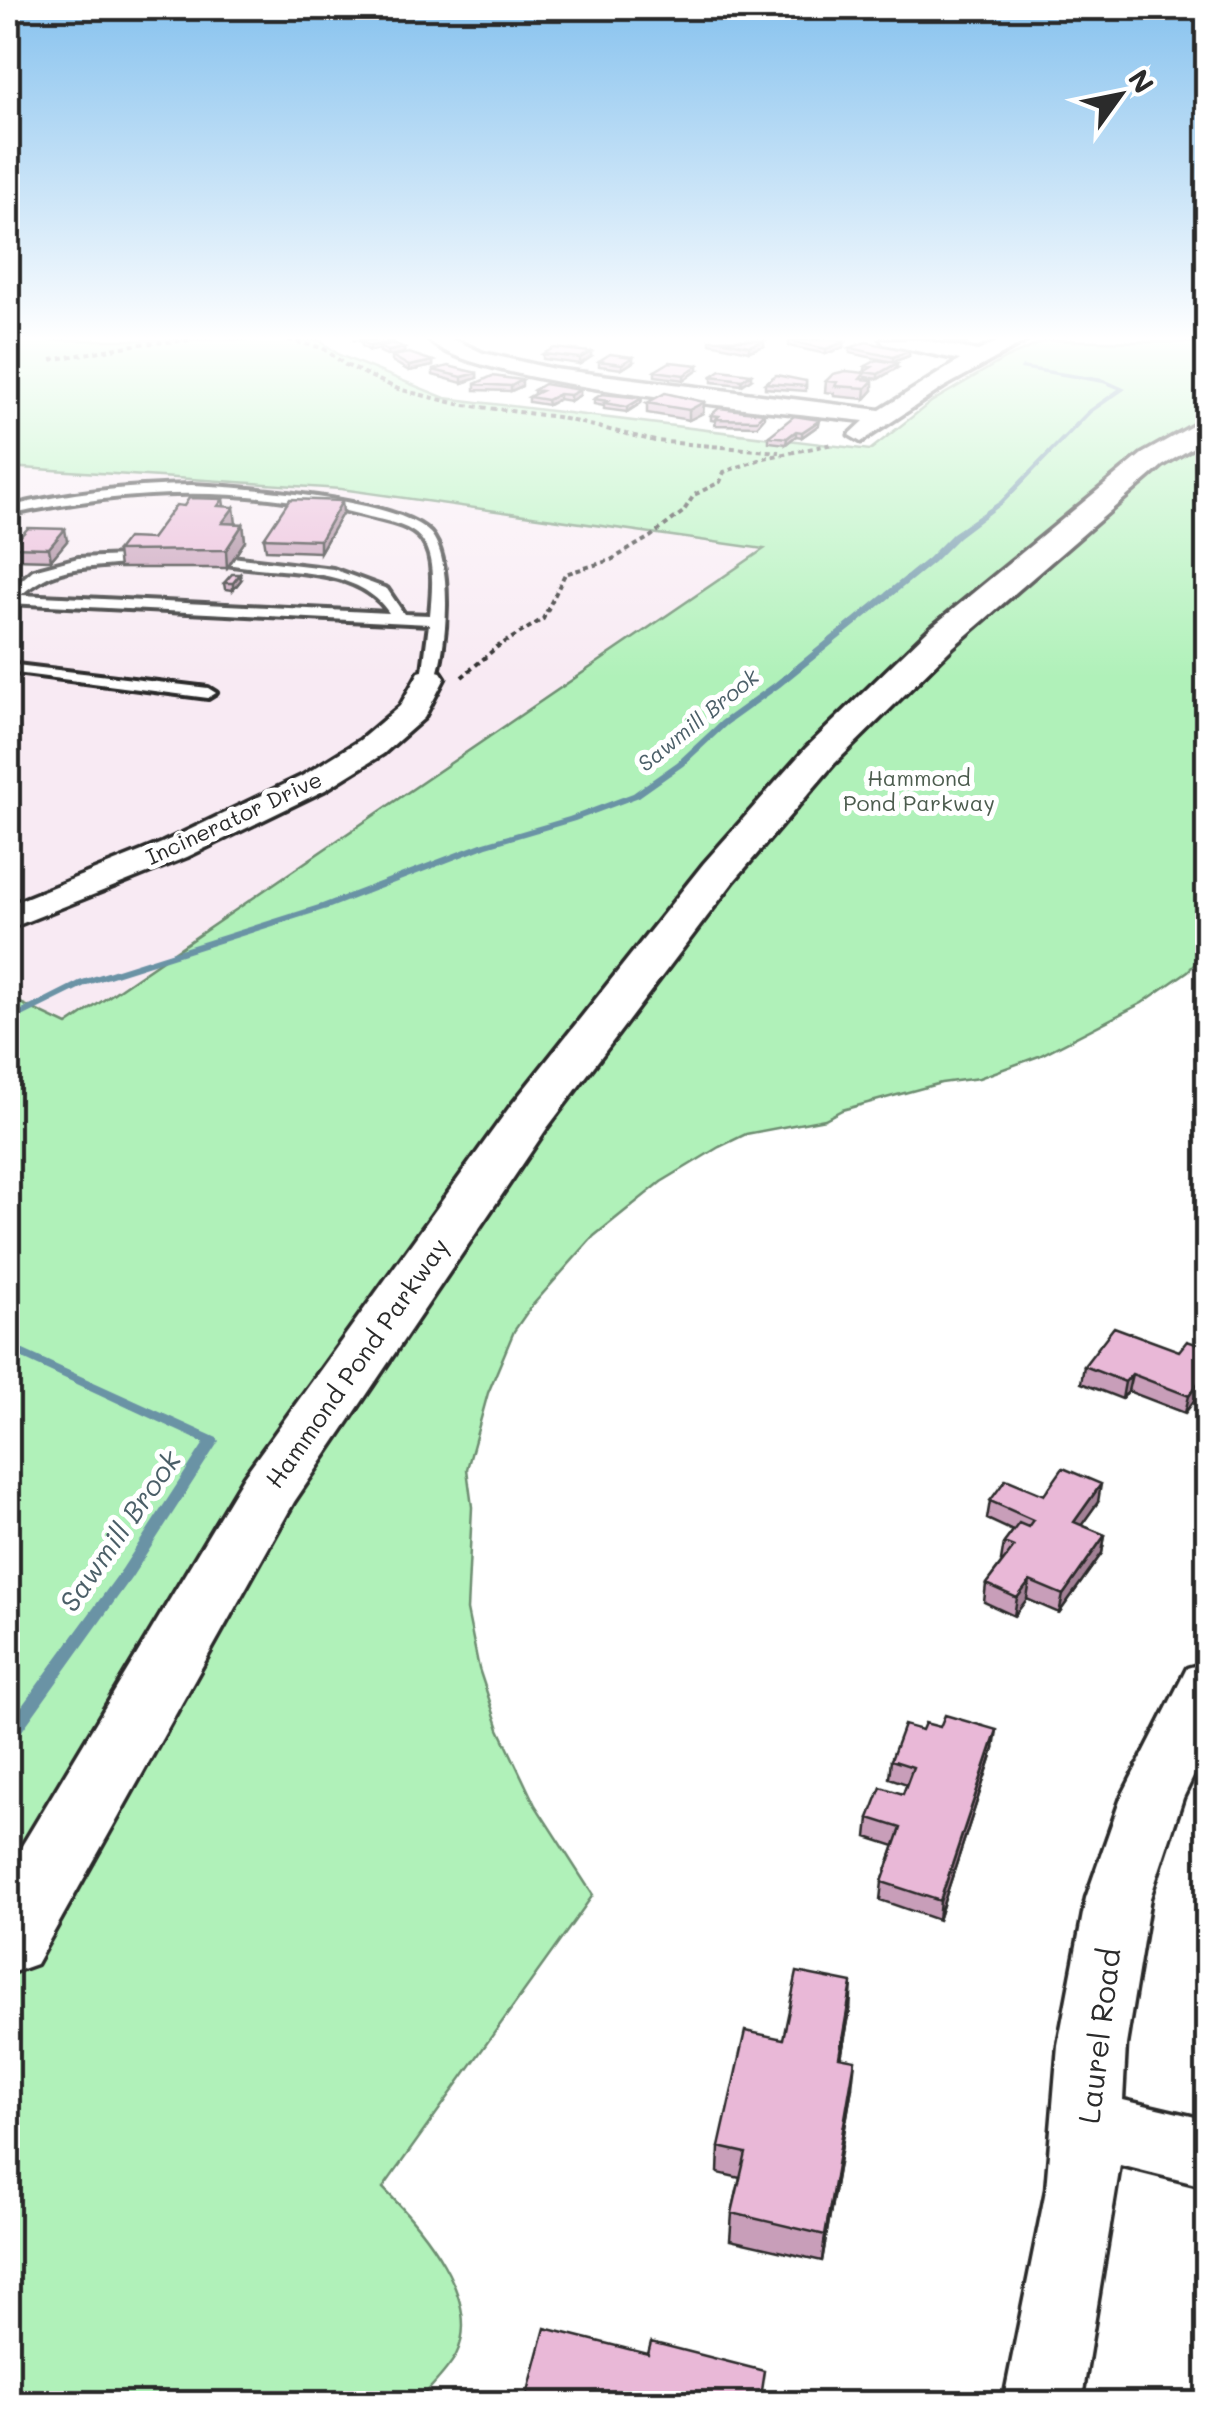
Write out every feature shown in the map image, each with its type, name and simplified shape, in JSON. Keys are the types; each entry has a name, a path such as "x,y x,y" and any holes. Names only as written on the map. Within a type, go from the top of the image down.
{"main road":[{"name":"Hammond Pond Parkway","path":"8,1940 267,1492 527,1119 720,872 820,756 941,638 1164,453"}],"street":[{"name":"Incinerator Drive","path":"8,918 180,846 318,782 381,741 418,710 429,694 430,678"},
{"name":"Laurel Road","path":"1042,2404 1082,2190 1092,2046 1118,1898 1152,1798 1208,1684"},
{"path":"1089,2124 1208,2154"}],"lane":[{"name":"Incinerator Drive","path":"8,511 44,500 142,490 305,495 403,523 427,537 440,571 430,678"},
{"path":"8,599 38,572 78,562 126,560"},
{"path":"232,561 328,572 382,592 400,619"},
{"path":"8,599 435,620"},
{"path":"8,668 208,693"}],"shaded area":[{"path":"8,467 341,489 765,548 67,1025 8,997"}],"green space":[{"name":"Hammond Pond Parkway","path":"8,453 1207,453 1207,952 1188,971 1142,1003 1039,1056 979,1078 941,1083 842,1110 825,1119 746,1134 661,1182 594,1236 530,1308 514,1331 488,1393 467,1469 472,1507 467,1610 479,1669 499,1729 535,1805 593,1895 383,2188 430,2243 455,2288 462,2311 462,2334 456,2355 417,2403 8,2403 8,997 67,1025 764,549 341,489 8,467"}],"building":[{"path":"189,498 223,499 218,506 234,507 222,523 243,524 226,550 117,551 127,538 151,539 176,505 184,506"},
{"path":"290,499 342,501 320,540 264,538"},
{"path":"28,528 65,529 49,548 11,547"},
{"path":"232,574 240,574 233,583 224,583"},
{"path":"1114,1327 1179,1351 1187,1341 1208,1348 1208,1369 1189,1396 1132,1374 1125,1382 1084,1366"},
{"path":"1063,1468 1101,1484 1074,1522 1105,1535 1063,1595 1030,1581 1017,1598 986,1584 1014,1547 1004,1543 1019,1523 1028,1527 1033,1520 990,1501 1006,1479 1044,1495"},
{"path":"945,1715 997,1730 940,1901 882,1882 901,1828 869,1818 881,1787 903,1794 913,1767 891,1760 904,1725 922,1730 925,1723 940,1727"},
{"path":"797,1972 852,1983 839,2057 855,2060 825,2235 732,2213 746,2153 719,2147 745,2031 783,2039"},
{"path":"545,2328 648,2354 651,2342 764,2371 759,2404 543,2404 526,2399"}],"waterway":[{"name":"Sawmill Brook","path":"8,1021 83,983 326,906 484,845 636,795 680,764 724,723 777,685 931,560 956,535 1002,502 1050,453"},
{"name":"Sawmill Brook","path":"8,1347 212,1441 127,1573 8,1737"}]}
